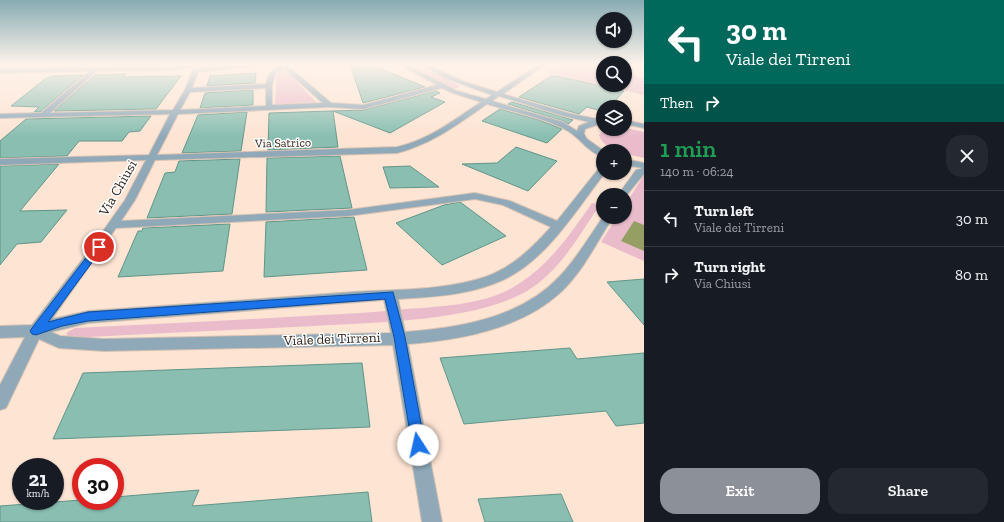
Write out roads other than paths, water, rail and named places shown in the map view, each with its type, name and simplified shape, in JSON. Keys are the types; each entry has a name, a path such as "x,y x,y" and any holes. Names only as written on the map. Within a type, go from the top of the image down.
{"street":[{"path":"44,115 74,88"},
{"path":"188,90 221,88"},
{"path":"269,88 269,108"},
{"path":"310,88 329,105"},
{"path":"0,116 175,112 329,105 369,106 433,88"},
{"path":"447,88 485,102 560,124 572,130 596,149"},
{"path":"480,88 574,117 596,120"},
{"name":"Via Satrico","path":"0,162 397,150 427,141 505,88"},
{"name":"Via Chiusi","path":"0,402 36,331 114,224 153,158 175,112 188,90"},
{"path":"632,122 644,120"},
{"path":"584,141 580,134 582,128 596,122"},
{"path":"632,123 644,126"},
{"path":"632,163 644,166"},
{"path":"629,188 640,172 644,171"},
{"name":"Viale dei Tirreni","path":"0,332 36,331 62,322 88,317 390,295 463,287 499,277 529,256 596,178"},
{"path":"114,224 362,212 431,200 475,196 488,197 506,202 557,225"},
{"name":"Viale dei Tirreni","path":"36,331 59,342 88,345 399,337 463,332 497,322 528,308 549,294 563,281 603,224"},
{"path":"390,295 399,337 432,522"}]}
